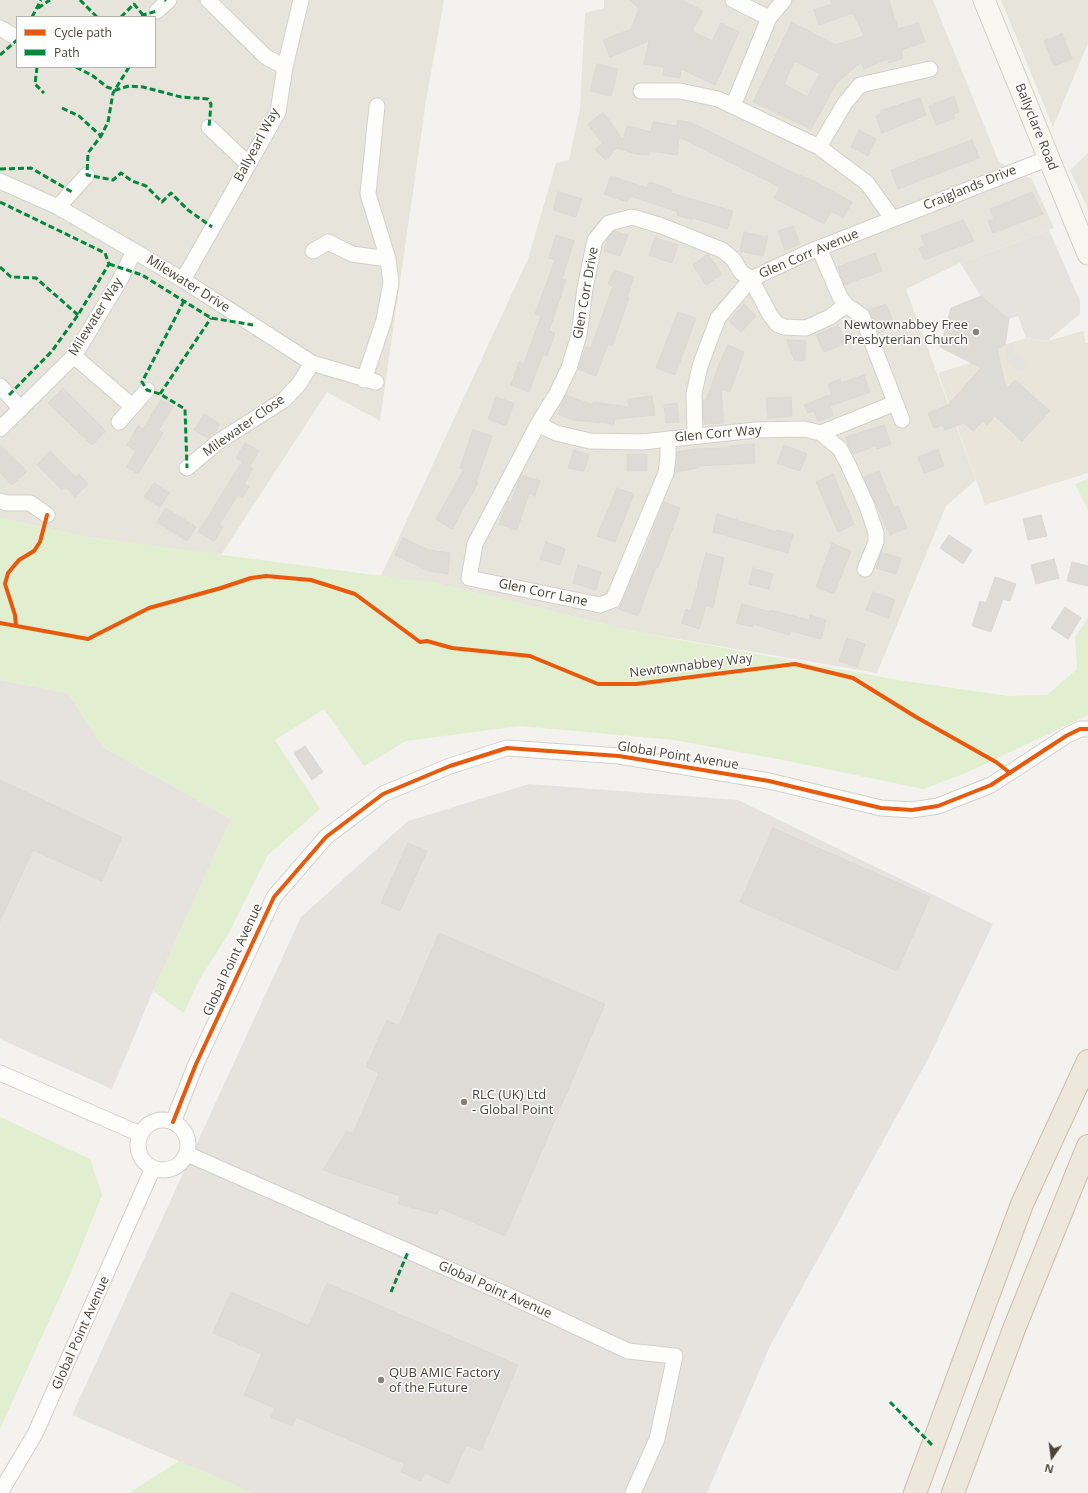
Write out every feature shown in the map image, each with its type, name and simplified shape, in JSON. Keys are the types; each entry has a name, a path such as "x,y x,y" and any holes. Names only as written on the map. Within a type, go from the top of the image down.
{"highway":[{"path":"915,1493 1022,1204 1088,1061"},
{"path":"953,1493 1022,1308 1088,1146"}],"main road":[{"name":"Ballyclare Road","path":"984,0 1088,254"}],"street":[{"path":"157,11 169,0"},
{"path":"208,0 266,57 285,67"},
{"name":"Ballyearl Way","path":"183,280 278,112 285,67 301,0"},
{"path":"733,0 769,18"},
{"path":"733,106 769,18 784,0"},
{"path":"0,28 16,37"},
{"path":"819,147 845,103 860,85 930,68"},
{"path":"641,91 680,91 718,99 819,147 867,183 892,218"},
{"path":"313,251 328,242 352,254 388,259 368,194 377,106"},
{"path":"209,127 248,164"},
{"name":"Craiglands Drive","path":"892,218 1049,158"},
{"path":"58,207 86,175"},
{"name":"Milewater Drive","path":"0,181 58,207 134,251 183,280 312,363 370,381 391,283 388,259"},
{"name":"Glen Corr Drive","path":"538,424 556,395 574,354 580,330 585,288 595,240 609,223 632,217 662,226 722,250 733,259 741,272 751,279 770,315 777,324 784,328 806,328 830,317 846,305"},
{"name":"Glen Corr Avenue","path":"695,435 694,394 700,366 718,318 751,279 819,248 892,218"},
{"path":"819,248 840,297 846,305 862,316 902,420"},
{"name":"Milewater Way","path":"0,429 74,356 120,280 134,251"},
{"path":"74,356 132,406"},
{"name":"Milewater Close","path":"187,468 218,442 284,400 299,384 312,363"},
{"path":"0,386 21,409"},
{"path":"119,422 147,390"},
{"path":"866,569 876,542 876,533 867,506 840,449 821,432 895,402"},
{"name":"Glen Corr Way","path":"538,424 556,433 590,441 642,442 695,435 713,435 756,430 804,429 821,432"},
{"name":"Glen Corr Lane","path":"538,424 475,544 469,578 600,605 613,600 666,473 668,439"},
{"path":"0,501 7,503 30,502 47,515"},
{"name":"Global Point Avenue","path":"173,1122 215,1022 274,897 326,837 383,794 450,766 507,748 619,756 769,781 881,808 912,810 938,806 992,785 1047,747 1080,729 1088,729"},
{"path":"0,1073 140,1134"},
{"path":"166,1120 173,1122 183,1129 186,1135 188,1141 187,1154 183,1161 169,1170 153,1168 142,1160 139,1153 138,1140 140,1134 151,1123 166,1120"},
{"name":"Global Point Avenue","path":"187,1154 510,1296 628,1350 675,1356 657,1438 633,1493"},
{"name":"Global Point Avenue","path":"0,1493 35,1434 153,1168"}],"shaded area":[{"path":"0,0 444,0 426,101 380,421 327,392 221,555 87,537 0,518"},
{"path":"604,0 933,0 999,162 1032,179 1054,228 960,263 906,289 976,480 946,506 877,673 637,632 435,583 381,576 528,259 556,163 569,160 580,109 585,13 604,8"},
{"path":"1001,0 1088,0 1088,43 1053,127"},
{"path":"1088,153 1088,209 1070,170"},
{"path":"1049,230 1080,301 1080,314 1047,341 1026,338 1018,316 1009,319 981,296 960,263"},
{"path":"1083,331 1086,343 1088,343 1088,473 985,505 938,373 970,363 1005,345 1026,338 1047,341"},
{"path":"1016,341 1013,353 1028,362 1020,372 1005,359 1005,345"},
{"path":"0,680 68,693 103,747 231,819 153,991 112,1089 0,1039"},
{"path":"529,784 738,800 993,924 927,1061 770,1346 707,1493 253,1493 72,1415 301,917 408,821"}],"green space":[{"path":"1088,479 1088,510 1075,484"},
{"path":"0,518 87,537 435,583 637,632 898,680 1008,696 1047,695 1077,669 1075,637 1088,618 1088,715 966,773 923,789 788,761 674,740 520,726 406,741 364,766 324,709 275,740 320,809 268,855 228,935 199,980 184,1013 153,991 231,819 103,747 68,693 0,680"},
{"path":"0,1117 90,1159 102,1195 72,1270 0,1429"},
{"path":"179,1461 253,1493 129,1493"}],"building":[{"path":"630,0 682,0 703,11 692,31 712,41 721,23 739,32 715,85 681,69 680,78 663,75 664,67 644,64 649,41 610,57 603,40 631,29 639,9"},
{"path":"831,0 889,0 898,29 918,23 925,42 901,50 903,58 889,63 887,59 864,69 861,62 837,83 811,129 753,102 792,22 835,45 864,36 853,13 819,25 814,10 832,4","holes":["795,61 820,74 807,97 784,84"]},
{"path":"1062,34 1072,59 1054,66 1044,41"},
{"path":"597,64 618,69 611,96 590,91"},
{"path":"954,96 959,112 953,114 955,118 936,125 929,106"},
{"path":"920,98 926,115 882,133 876,116 881,114 880,111"},
{"path":"603,112 623,140 627,126 651,132 653,122 677,126 678,120 692,123 794,173 816,182 852,202 843,218 831,211 824,224 774,198 780,187 679,137 677,155 650,151 649,155 636,154 617,148 606,160 595,150 602,143 588,124"},
{"path":"859,130 876,139 868,156 851,147"},
{"path":"972,140 979,158 898,189 891,170"},
{"path":"611,176 647,188 649,182 672,190 671,193 733,211 727,229 693,218 692,220 677,215 678,212 630,196 627,202 604,194"},
{"path":"558,192 582,199 576,217 553,210"},
{"path":"1032,192 1043,214 993,233 988,221 994,219 990,209"},
{"path":"963,220 974,241 924,260 919,248 925,246 921,236"},
{"path":"793,226 800,244 785,250 778,231"},
{"path":"614,231 628,235 620,256 604,251 608,238"},
{"path":"744,232 762,236 761,238 768,235 763,256 740,251"},
{"path":"556,235 574,241 562,279 566,280 549,331 555,333 547,356 543,354 529,392 511,385 519,362 524,364 541,316 535,314 555,260 549,258"},
{"path":"655,238 678,245 672,263 649,255"},
{"path":"875,253 882,271 844,285 838,267"},
{"path":"708,254 722,274 706,285 693,265"},
{"path":"614,270 634,277 627,297 629,298 612,346 608,344 596,376 578,369 586,347 591,348 613,286 608,284"},
{"path":"981,296 1009,319 1005,345 997,349 1006,389 1015,380 1050,411 1022,441 995,416 987,425 983,421 973,431 964,423 945,430 943,425 934,428 928,413 948,405 981,368 940,347 951,308"},
{"path":"744,304 756,316 741,332 729,321"},
{"path":"886,304 895,326 878,333 869,310"},
{"path":"678,312 696,318 675,375 656,368"},
{"path":"838,325 846,343 824,352 816,335"},
{"path":"787,340 806,341 805,360 794,360"},
{"path":"728,345 744,352 730,392 721,389 724,423 704,424 703,400 706,400"},
{"path":"864,375 870,392 830,406 833,415 818,421 814,411 808,413 804,405 832,394 828,384 840,379 841,383"},
{"path":"63,388 106,431 92,445 48,403"},
{"path":"566,395 593,405 593,402 629,407 628,399 652,396 655,415 615,419 614,424 573,420 558,414"},
{"path":"496,397 514,403 506,426 488,419"},
{"path":"791,397 792,416 768,418 766,398"},
{"path":"161,400 173,407 158,431 163,433 138,474 127,467 136,451 127,445 138,426 143,429"},
{"path":"677,403 679,422 666,423 664,405"},
{"path":"204,414 220,424 214,434 208,438 194,430"},
{"path":"884,425 891,444 877,449 876,446 853,454 845,437"},
{"path":"473,430 492,436 476,482 478,483 452,529 436,519 464,469 460,468"},
{"path":"245,443 259,451 250,466 236,458"},
{"path":"754,444 755,463 698,466 698,468 675,472 677,452 695,449 729,448 729,446"},
{"path":"0,445 27,471 12,485 0,473"},
{"path":"784,445 807,454 800,471 777,463"},
{"path":"938,449 944,466 924,473 918,457"},
{"path":"574,450 589,455 584,471 568,468"},
{"path":"50,451 76,477 79,474 88,484 75,497 66,487 62,490 37,465"},
{"path":"627,454 647,454 647,471 627,471"},
{"path":"242,462 253,468 244,484 249,487 242,498 238,495 219,525 223,527 214,541 198,532"},
{"path":"879,471 894,508 898,506 907,528 890,535 864,477"},
{"path":"833,474 854,524 838,532 816,482"},
{"path":"521,475 540,481 535,496 529,494 517,530 499,524 508,501 511,502"},
{"path":"154,483 169,493 160,507 144,497"},
{"path":"617,488 634,494 615,542 597,536"},
{"path":"664,502 680,508 658,568 656,567 638,616 619,609 633,575 635,576"},
{"path":"166,508 196,527 187,541 157,522"},
{"path":"717,514 777,532 777,530 793,534 788,553 713,532"},
{"path":"1041,515 1047,536 1028,540 1023,519"},
{"path":"949,535 972,550 963,564 940,548"},
{"path":"403,538 429,550 450,553 448,574 429,571 395,555"},
{"path":"546,542 565,549 560,565 540,559"},
{"path":"832,543 851,551 834,594 816,587"},
{"path":"881,552 901,558 896,574 876,568"},
{"path":"706,553 724,558 713,608 706,606 699,629 682,623 686,609 691,611"},
{"path":"1054,559 1059,578 1036,584 1031,565"},
{"path":"1072,562 1088,566 1088,586 1067,581"},
{"path":"578,565 601,572 596,590 573,583"},
{"path":"753,568 773,574 769,589 749,584"},
{"path":"995,577 1016,584 1010,601 1003,599 991,632 972,626 980,601 986,603"},
{"path":"873,592 895,600 888,618 866,610"},
{"path":"742,604 809,620 810,615 826,620 821,639 791,631 789,635 753,624 753,627 736,623"},
{"path":"1065,607 1081,618 1068,639 1051,628"},
{"path":"847,638 865,644 857,667 839,661"},
{"path":"305,746 323,772 312,780 294,753"},
{"path":"0,780 122,837 102,881 33,850 0,921"},
{"path":"773,828 930,897 897,971 740,902"},
{"path":"408,843 427,851 400,911 381,903"},
{"name":"RLC (UK) Ltd - Global Point","path":"439,933 605,1004 505,1236 440,1208 437,1214 398,1204 400,1196 323,1170 347,1131 353,1134 379,1073 366,1067 387,1020 399,1026"},
{"name":"QUB AMIC Factory of the Future","path":"327,1283 518,1365 481,1451 466,1445 449,1484 425,1473 421,1481 401,1472 405,1464 296,1417 292,1426 271,1417 275,1408 244,1395 262,1354 213,1333 231,1292 309,1326"}],"marked path":[{"path":"33,16 41,0"},
{"path":"38,8 50,0"},
{"path":"80,0 96,16"},
{"path":"122,16 134,4 143,15"},
{"path":"142,16 157,11"},
{"path":"0,55 16,41"},
{"path":"37,68 35,84 44,93"},
{"path":"78,68 93,76 107,87 116,90 129,86 143,87 181,97 208,99 211,104 209,127"},
{"path":"128,68 113,93 108,122 101,136 88,153 87,175 113,180 121,173 132,181 146,186 162,202 171,193 188,210 212,227"},
{"path":"62,108 79,116 101,136"},
{"path":"0,169 31,168 72,192"},
{"path":"0,202 105,253 109,264 78,315 52,351 9,395"},
{"path":"109,264 142,275 211,318 253,325"},
{"path":"0,267 11,277 36,278 78,315"},
{"path":"184,301 142,382 147,390 160,394 185,409 187,468"},
{"path":"160,394 211,318"},
{"path":"391,1292 408,1252"},
{"path":"890,1402 933,1446"}],"cycle path":[{"path":"16,626 15,615 5,584 8,573 19,560 34,551 40,542 47,515"},
{"name":"Newtownabbey Way","path":"0,623 88,639 149,608 251,578 266,576 311,580 355,594 420,642 427,641 452,648 530,656 598,684 636,684 795,664 853,678 916,717 996,762 1010,773"},
{"path":"173,1122 196,1064 274,897 326,837 383,794 450,766 507,748 619,756 769,781 881,808 912,810 938,806 991,785 1066,736 1080,729 1088,729"}],"place":[{"name":"Newtownabbey Free Presbyterian Church","path":"976,332"},
{"name":"RLC (UK) Ltd - Global Point","path":"464,1102"},
{"name":"QUB AMIC Factory of the Future","path":"381,1380"}]}
